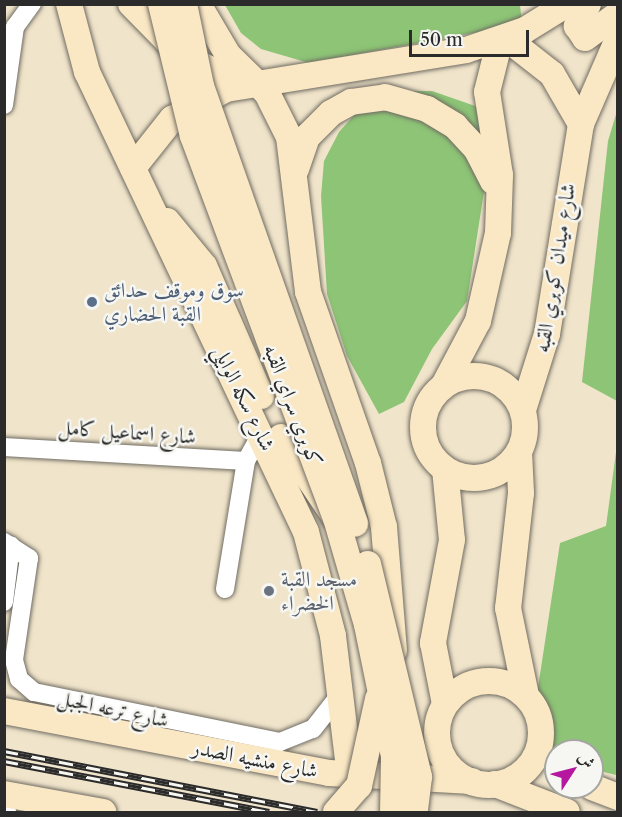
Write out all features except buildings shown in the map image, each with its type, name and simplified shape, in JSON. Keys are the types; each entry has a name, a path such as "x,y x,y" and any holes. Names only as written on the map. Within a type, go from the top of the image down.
{"main road":[{"path":"131,4 180,54 208,69 255,81"},
{"name":"كوبري سراي القبه","path":"161,4 194,136 336,518 381,687 395,768 393,813"},
{"name":"كوبري سراي القبه","path":"184,4 201,86 342,482 394,658 419,777 415,813"},
{"path":"198,4 217,41 255,81 284,122 295,182 308,292 365,452 384,527 394,658"},
{"path":"133,168 150,142 185,110 255,81 446,54 503,39 567,4"},
{"path":"588,4 577,26 585,38 618,14"},
{"name":"شارع سكه الوايلي","path":"68,5 80,55 261,434 314,557 342,692 350,776"},
{"path":"503,39 552,74 581,124"},
{"path":"444,385 463,376 495,379 512,392 523,410 526,432 519,452 505,468 486,477 464,477 445,469 430,453 423,422 430,401 444,385 478,321 501,206 487,92 503,39"},
{"name":"شارع ميدان كوبري القبه","path":"523,410 547,334 581,124 618,39"},
{"path":"295,182 307,137 331,113 362,99 396,99 427,109 467,138 486,164 501,206"},
{"path":"152,207 193,249 220,301 281,437 336,518"},
{"path":"483,783 526,770 540,739 538,716 526,696 508,597 521,493 519,452"},
{"path":"445,469 452,540 433,643 445,704 437,738 445,760 483,783 567,813"},
{"path":"445,704 461,688 483,681 506,684 526,696"},
{"path":"336,813 358,786 381,687"},
{"name":"شارع منشيه الصدر","path":"10,707 350,776 483,783"},
{"path":"347,733 375,745 437,738"},
{"path":"540,739 544,744"},
{"path":"419,777 431,813"},
{"path":"604,792 618,798"},
{"path":"4,794 103,813"}],"street":[{"path":"4,105 10,26 32,4"},
{"path":"225,589 246,461 261,434"},
{"name":"شارع اسماعيل كامل","path":"4,447 246,461"},
{"path":"4,602 8,543"},
{"name":"شارع ترعه الجبل","path":"8,543 29,562 14,660 19,679 34,692 280,742 313,729 342,692"}],"green space":[{"path":"225,5 520,5 522,24 309,63 261,49 241,33"},
{"path":"404,91 432,91 478,107 492,140 467,301 432,349 404,402 379,414 347,356 327,294 321,196 324,161 339,132 356,113"},
{"path":"617,111 617,401 582,382 608,141"},
{"path":"617,445 618,764 616,775 604,772 604,739 546,739 534,714 560,543 606,526"}],"railway":[{"path":"4,751 317,812"},
{"path":"4,761 269,812"}],"place":[{"name":"سوق وموقف حدائق القبة الحضاري","path":"92,302"},
{"name":"مسجد القبة الخضراء","path":"269,591"}]}
